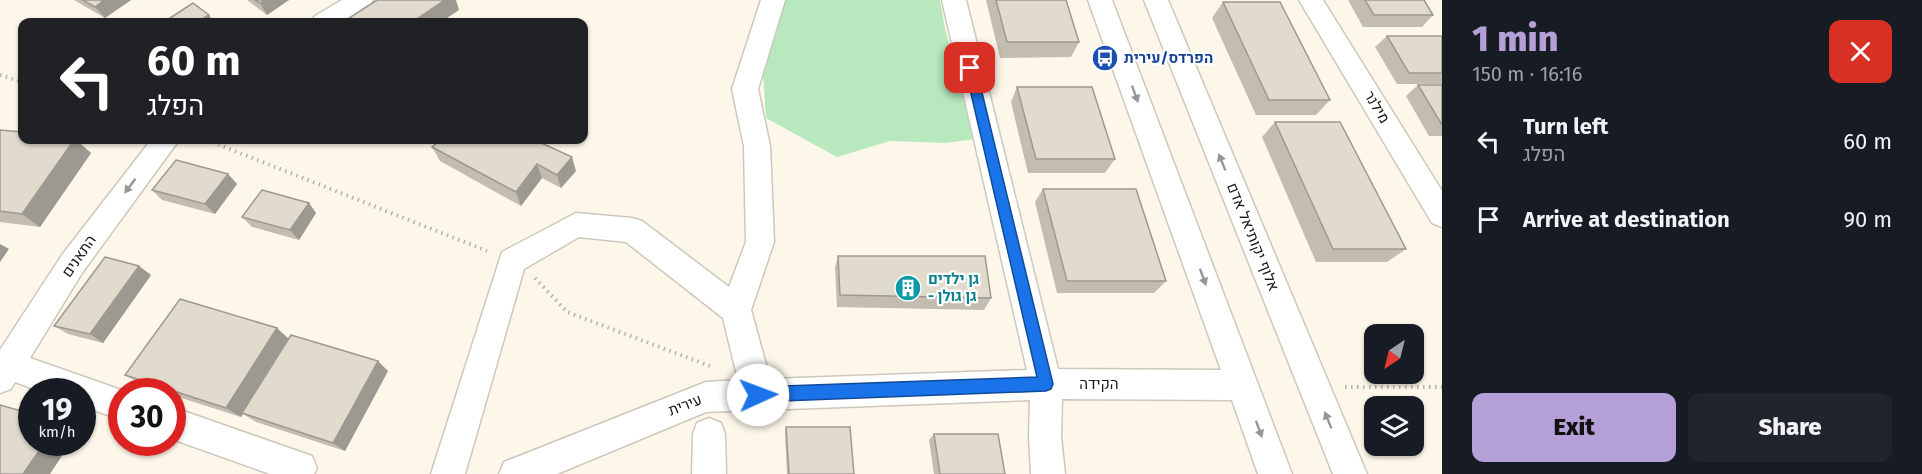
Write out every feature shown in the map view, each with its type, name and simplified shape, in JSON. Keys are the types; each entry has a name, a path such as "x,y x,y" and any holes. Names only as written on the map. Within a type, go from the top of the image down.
{"street":[{"path":"330,18 361,0"},
{"path":"758,395 736,310 760,242 757,146 745,89 773,0"},
{"path":"954,0 1046,384 1045,437 1048,474"},
{"path":"1100,0 1275,474"},
{"name":"אלוף יקותיאל אדם","path":"1156,0 1350,474"},
{"name":"מילנר","path":"1311,0 1442,215"},
{"name":"התאנים","path":"4,371 72,264 163,144"},
{"path":"448,474 512,261 576,225 632,230 736,310"},
{"path":"4,371 108,401"},
{"name":"הקידה","path":"1046,384 1243,384"},
{"name":"עירית","path":"516,474 706,397 1046,384"},
{"path":"186,428 300,468"},
{"path":"709,434 709,474"}],"path":[{"path":"0,75 18,81"},
{"path":"217,144 512,261 529,272 567,312 715,368 706,397"},
{"path":"1314,387 1442,387"}],"green space":[{"path":"786,0 940,0 945,29 975,139 945,143 890,141 837,157 766,118 763,72 777,14"}],"building":[{"path":"83,0 104,0 95,7"},
{"path":"377,0 445,0 418,18 349,18"},
{"path":"996,0 1066,0 1079,42 1007,42"},
{"path":"1365,0 1424,0 1433,15 1374,15"},
{"path":"1223,2 1280,2 1330,100 1269,100"},
{"path":"193,3 209,15 204,18 170,18"},
{"path":"1387,36 1442,36 1442,73 1409,73"},
{"path":"1418,85 1442,85 1442,125"},
{"path":"1017,87 1092,87 1115,159 1036,159"},
{"path":"1275,122 1340,122 1406,249 1333,249"},
{"path":"0,130 18,132 18,144 71,144 22,214 0,211"},
{"path":"435,144 544,144 572,157 557,175 537,164 516,192 432,147"},
{"path":"176,160 228,174 205,204 152,190"},
{"path":"1043,189 1136,189 1166,281 1067,281"},
{"path":"262,190 309,203 290,230 242,217"},
{"name":"גן ילדים - גן גולן","path":"838,256 985,256 991,298 840,295"},
{"path":"105,257 139,266 90,334 54,326"},
{"path":"180,299 277,328 226,408 186,395 186,378 134,378 125,375"},
{"path":"291,335 378,361 333,443 242,413"},
{"path":"0,405 18,410 18,456 35,456 23,474 0,474"},
{"path":"786,427 850,427 854,474 789,474"},
{"path":"934,434 998,434 1005,474 940,474"}],"place":[{"name":"הפרדס/עירית","path":"1105,58"},
{"name":"גן ילדים - גן גולן","path":"908,288"}],"route":[{"path":"758,395 1046,384 970,68"}]}
